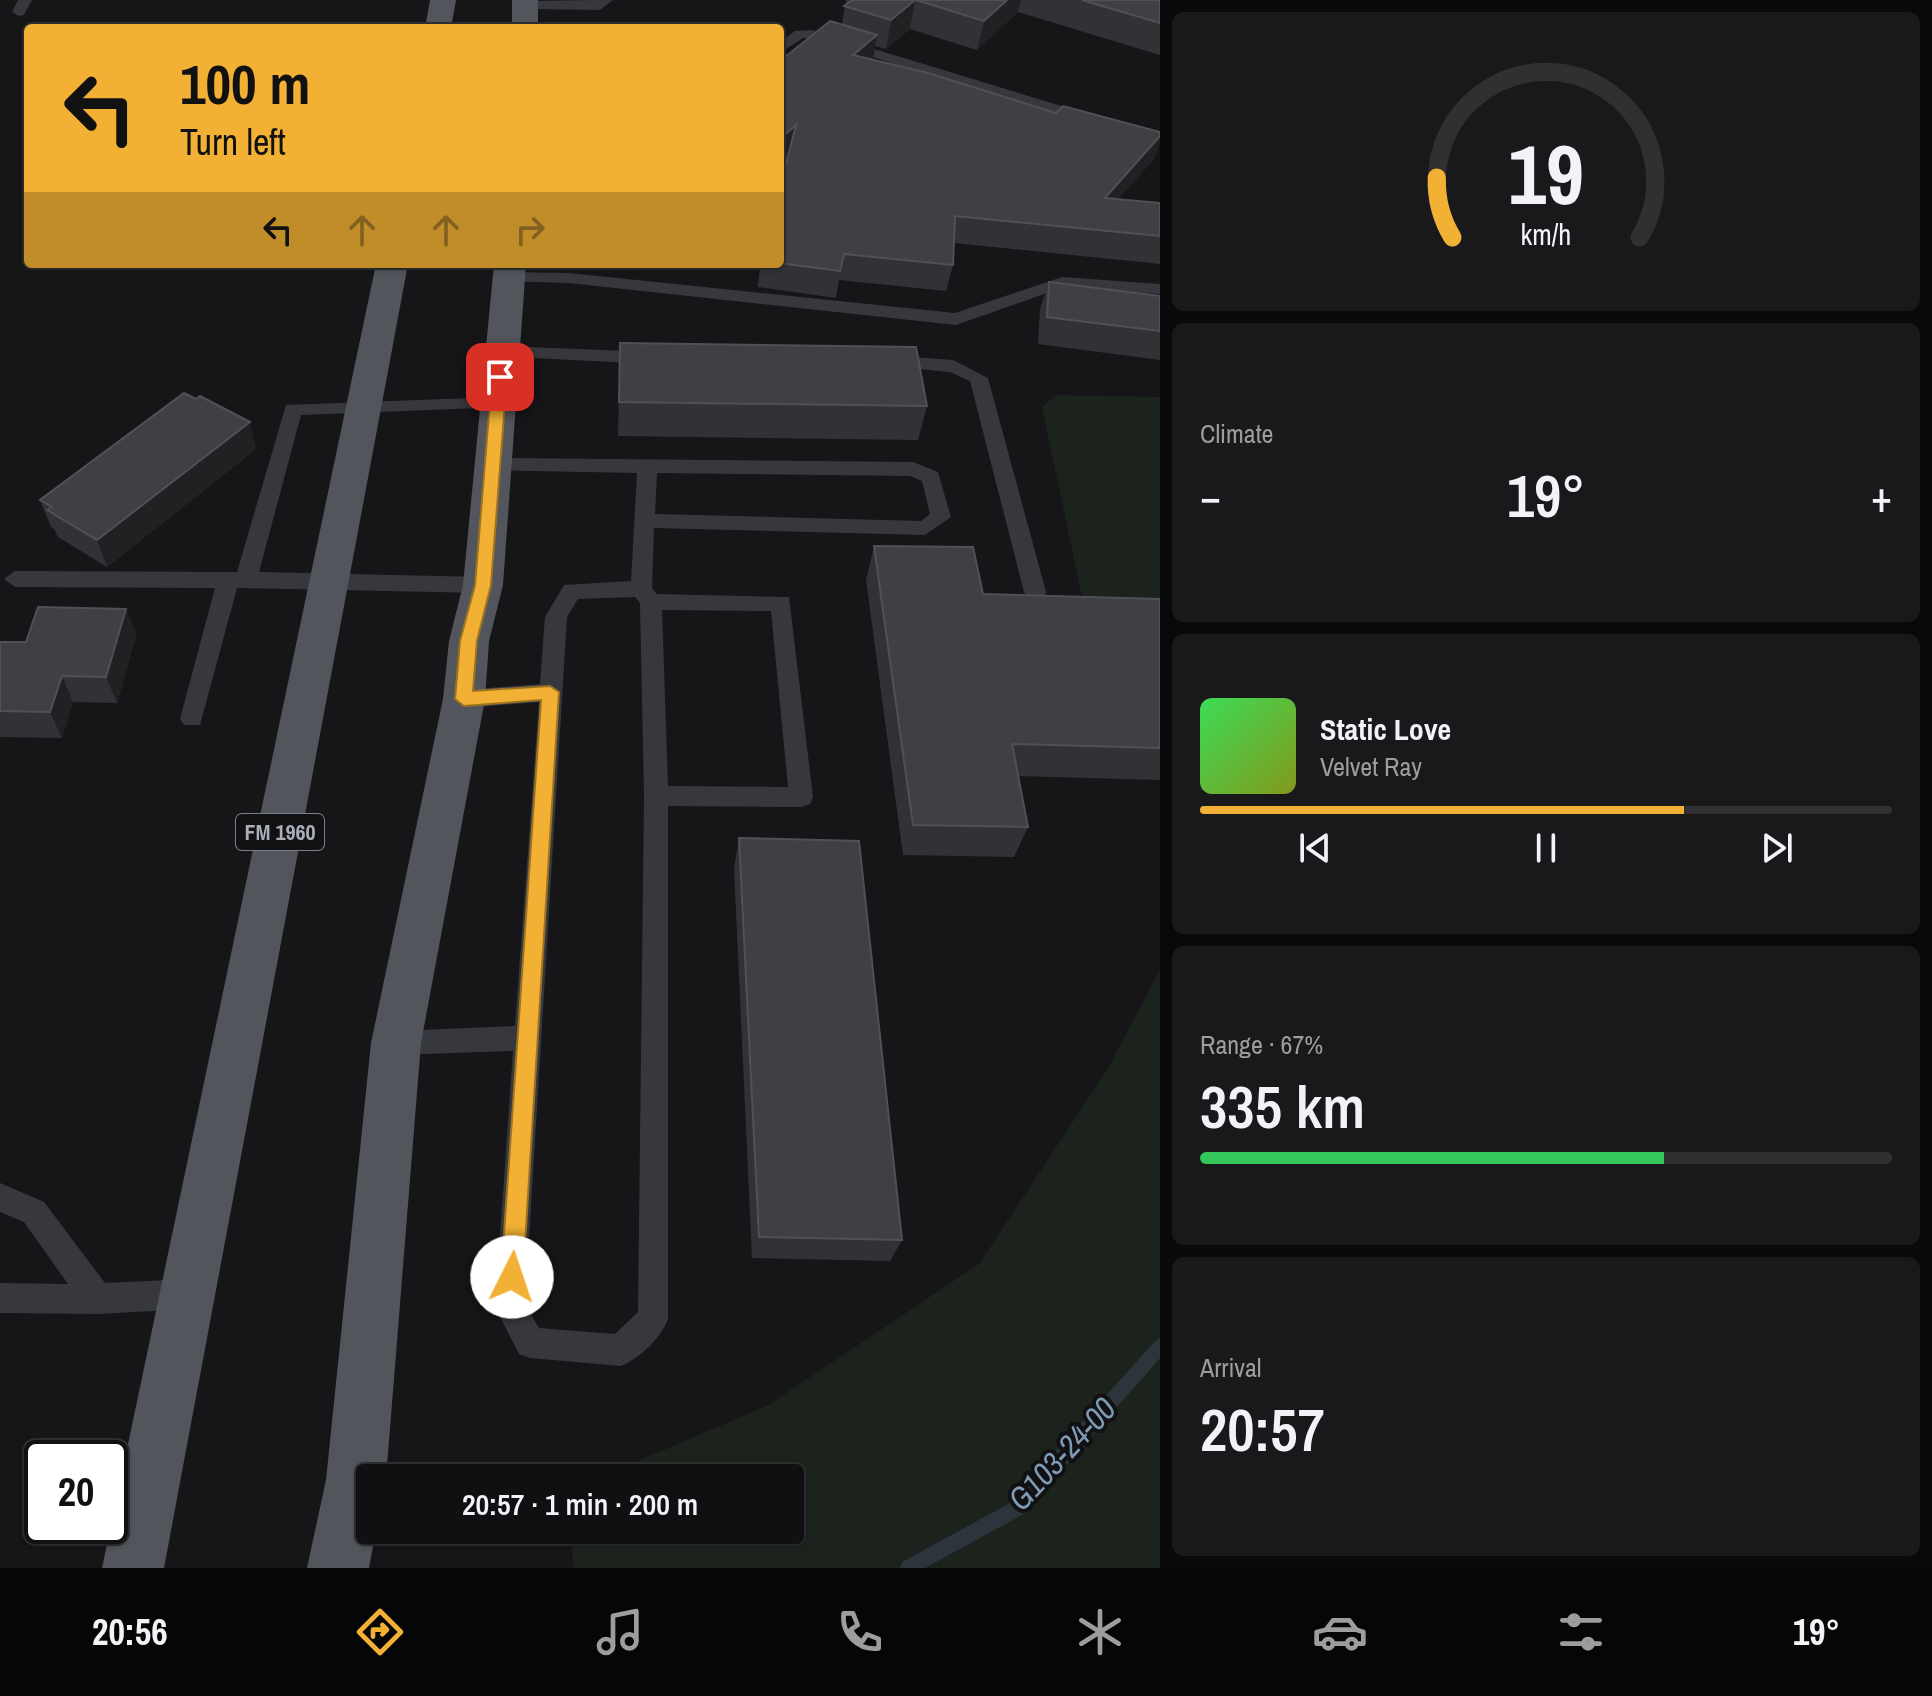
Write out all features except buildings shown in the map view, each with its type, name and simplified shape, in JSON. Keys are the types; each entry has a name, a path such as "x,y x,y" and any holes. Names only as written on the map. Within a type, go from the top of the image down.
{"main road":[{"path":"439,24 443,0"},
{"name":"FM 1960","path":"133,1568 154,1477 391,268"},
{"path":"358,1464 396,1043 464,699 469,641 483,585 509,271"},
{"name":"FM 1960","path":"145,1568 154,1477"},
{"path":"338,1568 356,1480"},
{"path":"358,1544 359,1568"}],"lane":[{"path":"525,11 600,6 606,0"},
{"path":"784,46 800,34 812,34 1099,123"},
{"path":"509,271 956,319 1062,282 1160,289"},
{"path":"502,352 679,358"},
{"path":"860,361 953,366 979,378 1035,592"},
{"path":"192,719 293,409 497,403"},
{"path":"495,465 913,469 931,477 941,517 925,528 645,521"},
{"path":"647,467 646,595 656,796 653,1319 621,1350 530,1343 510,1307 556,617 572,591 646,595 781,603 801,797 656,796"},
{"path":"15,579 483,585"},
{"path":"464,699 550,692"},
{"path":"396,1043 527,1038"},
{"path":"0,1197 34,1212 98,1299"},
{"path":"0,1298 98,1299 190,1294"}],"shaded area":[{"path":"1056,395 1160,397 1160,628 1088,625 1042,407"},
{"path":"1160,970 1160,1568 574,1568 571,1544 804,1544 804,1464 631,1464 767,1406 979,1264 1107,1070"}],"waterway":[{"name":"G103-24-00","path":"908,1568 1016,1509 1160,1346"}],"route":[{"path":"500,377 483,585 469,641 464,699 550,692 512,1277"}]}
